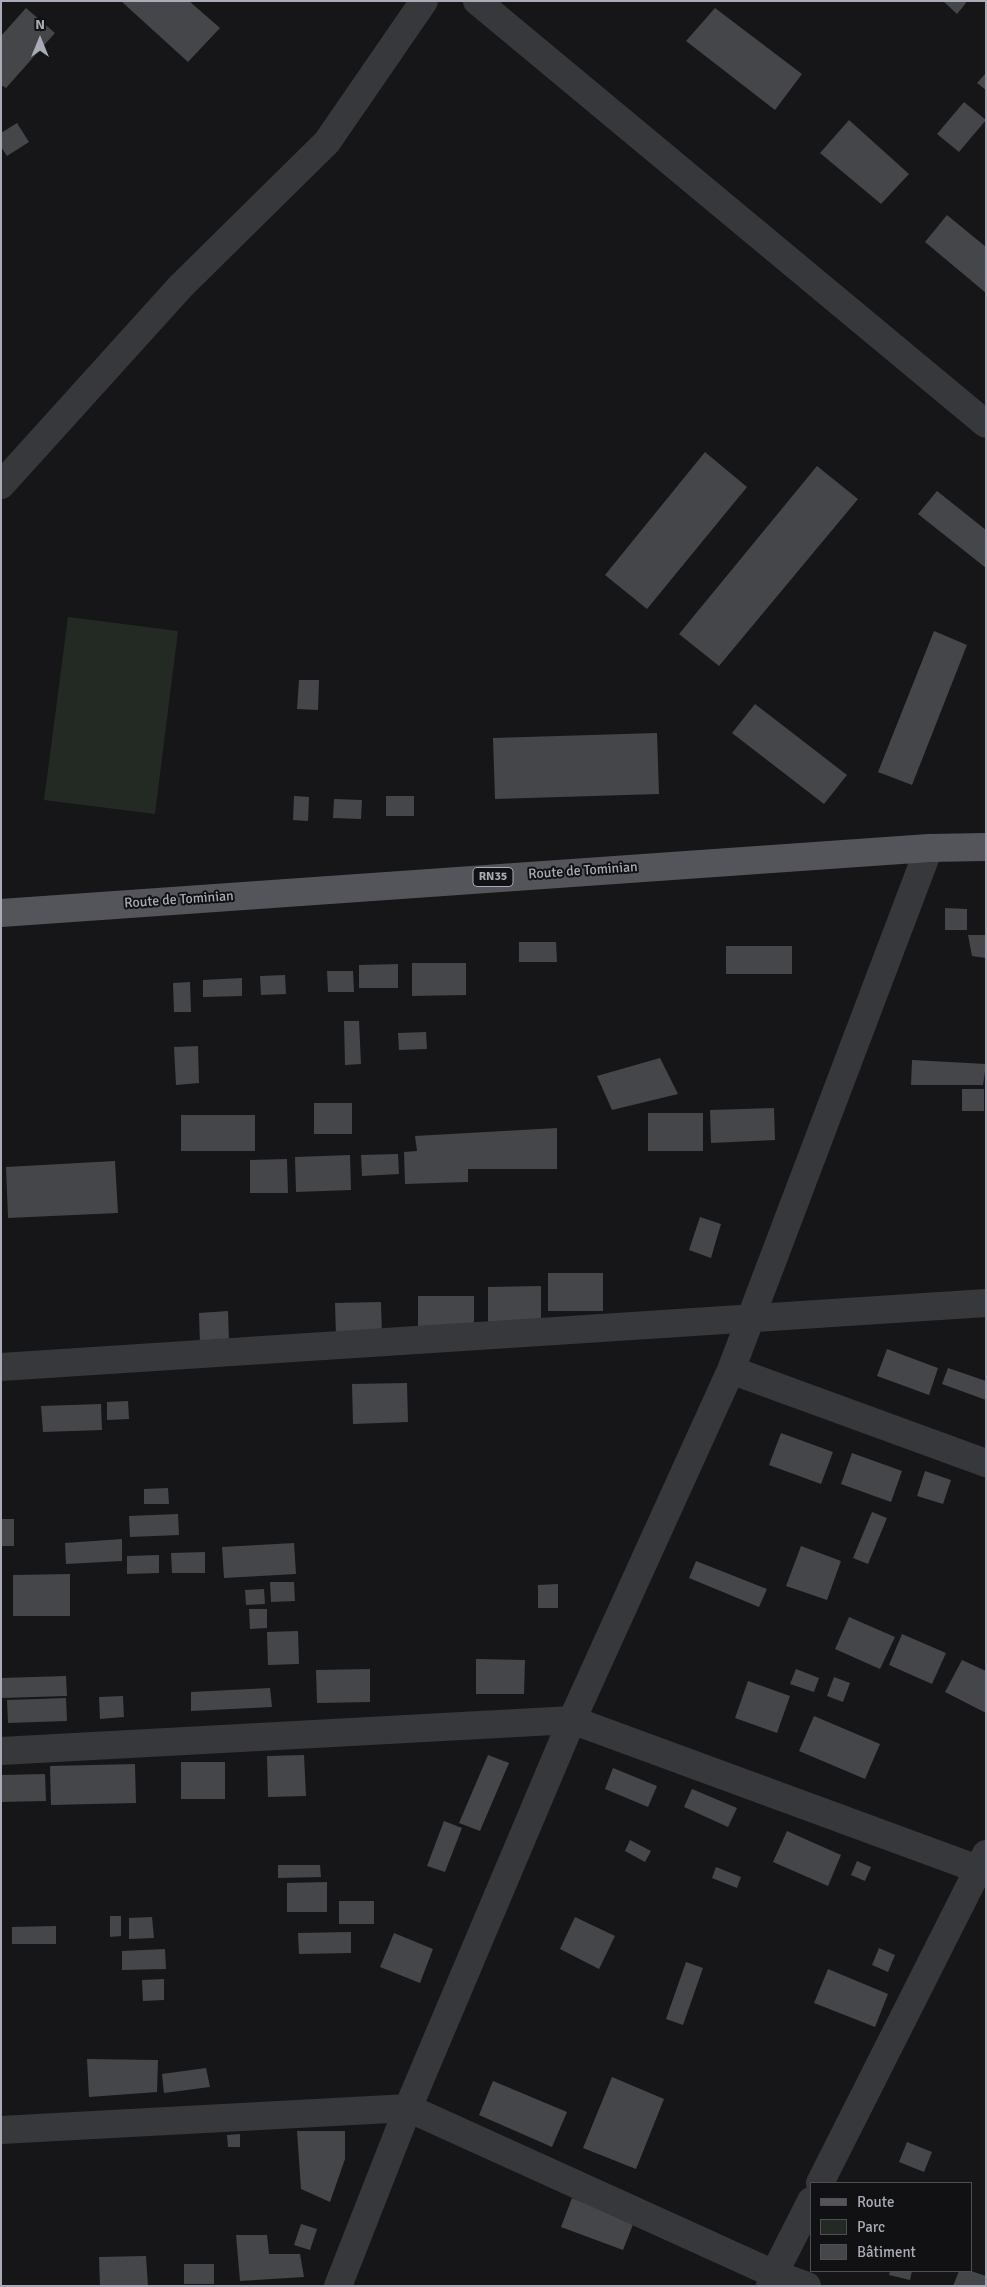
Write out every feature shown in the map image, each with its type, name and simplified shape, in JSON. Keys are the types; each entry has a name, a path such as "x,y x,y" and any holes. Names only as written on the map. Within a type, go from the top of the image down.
{"main road":[{"name":"Route de Tominian","path":"1,913 929,848 986,847"}],"street":[{"path":"1,485 181,286 328,142 424,1"},
{"path":"477,1 983,417"},
{"path":"338,2286 408,2108 572,1720 731,1370 929,848"},
{"path":"1,1367 986,1303"},
{"path":"731,1370 986,1463"},
{"path":"1,1751 572,1720 984,1866 821,2182"},
{"path":"1,2130 408,2108 772,2280 807,2286"},
{"path":"772,2280 810,2203"}],"green space":[{"path":"68,617 178,631 155,814 44,800"}],"building":[{"path":"121,1 189,1 220,28 188,62"},
{"path":"943,1 965,1 966,3 957,14"},
{"path":"26,8 55,33 6,88 1,85 1,36"},
{"path":"715,8 802,74 775,110 686,41"},
{"path":"986,73 986,90 977,83"},
{"path":"964,102 986,120 959,152 937,134"},
{"path":"849,120 909,174 881,204 820,153"},
{"path":"17,123 29,142 7,156 1,147 1,133"},
{"path":"947,215 986,247 986,293 925,242"},
{"path":"705,452 747,487 647,609 605,575"},
{"path":"817,466 858,499 719,666 679,634"},
{"path":"937,491 986,530 986,568 918,514"},
{"path":"934,631 967,645 912,785 878,772"},
{"path":"299,680 319,680 318,710 297,709"},
{"path":"755,704 847,775 824,804 732,733"},
{"path":"657,733 659,794 495,799 493,738"},
{"path":"294,796 309,797 308,821 293,820"},
{"path":"386,796 414,796 414,816 386,816"},
{"path":"334,799 362,800 361,819 333,818"},
{"path":"945,908 967,909 967,930 945,930"},
{"path":"968,935 986,935 986,958 972,956"},
{"path":"519,942 556,942 557,962 519,962"},
{"path":"726,946 792,946 792,974 726,974"},
{"path":"412,963 466,963 466,995 412,996"},
{"path":"398,964 398,988 359,988 359,965"},
{"path":"327,971 353,971 354,992 328,992"},
{"path":"285,975 286,994 261,995 260,976"},
{"path":"242,978 242,996 203,997 203,980"},
{"path":"190,982 191,1012 174,1012 173,983"},
{"path":"344,1021 359,1021 361,1064 345,1065"},
{"path":"426,1032 427,1049 399,1050 398,1033"},
{"path":"198,1046 199,1083 176,1085 174,1047"},
{"path":"660,1058 678,1094 612,1110 597,1076"},
{"path":"912,1060 986,1064 983,1085 911,1085"},
{"path":"962,1089 984,1089 984,1111 962,1111"},
{"path":"314,1103 352,1103 352,1134 314,1134"},
{"path":"774,1108 775,1140 711,1143 710,1110"},
{"path":"648,1113 703,1113 703,1151 648,1151"},
{"path":"181,1115 255,1115 255,1151 181,1151"},
{"path":"557,1128 557,1169 468,1169 468,1182 405,1184 404,1152 417,1151 415,1136"},
{"path":"398,1154 399,1174 362,1176 361,1155"},
{"path":"350,1155 351,1190 296,1192 295,1157"},
{"path":"287,1159 288,1193 250,1193 250,1160"},
{"path":"115,1161 118,1213 8,1218 6,1167"},
{"path":"700,1217 721,1224 711,1258 689,1250"},
{"path":"548,1273 603,1273 603,1311 548,1311"},
{"path":"541,1286 541,1327 488,1327 488,1287"},
{"path":"418,1296 474,1296 474,1329 418,1329"},
{"path":"381,1302 382,1336 336,1336 335,1303"},
{"path":"228,1311 229,1343 200,1345 199,1313"},
{"path":"887,1349 938,1368 929,1395 877,1376"},
{"path":"948,1368 986,1381 986,1400 942,1384"},
{"path":"407,1383 408,1422 353,1424 352,1384"},
{"path":"128,1401 129,1419 107,1420 107,1402"},
{"path":"101,1404 102,1430 43,1432 41,1406"},
{"path":"781,1433 833,1452 821,1484 769,1465"},
{"path":"852,1453 902,1471 891,1502 841,1484"},
{"path":"925,1471 951,1480 943,1504 917,1496"},
{"path":"168,1488 169,1504 144,1504 144,1489"},
{"path":"872,1512 887,1518 868,1564 853,1558"},
{"path":"178,1514 179,1535 130,1537 129,1516"},
{"path":"1,1519 14,1519 14,1546 1,1546"},
{"path":"122,1539 122,1561 66,1564 65,1543"},
{"path":"294,1543 296,1574 224,1578 222,1547"},
{"path":"801,1546 841,1561 827,1600 786,1586"},
{"path":"205,1552 205,1573 172,1573 171,1553"},
{"path":"159,1555 159,1573 127,1574 127,1556"},
{"path":"696,1561 767,1589 759,1607 689,1578"},
{"path":"70,1574 70,1616 13,1616 13,1575"},
{"path":"270,1582 294,1582 295,1601 271,1602"},
{"path":"558,1584 558,1608 538,1608 538,1585"},
{"path":"264,1589 265,1604 246,1605 245,1590"},
{"path":"249,1609 267,1609 267,1628 250,1629"},
{"path":"849,1617 895,1637 880,1669 835,1649"},
{"path":"298,1631 299,1664 268,1665 267,1632"},
{"path":"902,1634 946,1653 932,1684 889,1665"},
{"path":"476,1659 525,1660 524,1694 476,1694"},
{"path":"962,1660 986,1671 986,1713 945,1692"},
{"path":"370,1669 370,1702 317,1703 316,1670"},
{"path":"796,1669 819,1678 814,1692 790,1684"},
{"path":"66,1676 67,1696 1,1698 1,1678"},
{"path":"834,1677 850,1683 843,1702 827,1696"},
{"path":"748,1681 790,1696 777,1733 735,1718"},
{"path":"270,1688 272,1707 191,1711 191,1692"},
{"path":"123,1696 124,1717 100,1719 99,1697"},
{"path":"66,1698 67,1721 8,1723 7,1700"},
{"path":"814,1716 880,1744 865,1779 799,1751"},
{"path":"304,1755 306,1796 268,1797 267,1756"},
{"path":"488,1755 509,1763 480,1831 459,1823"},
{"path":"181,1762 225,1762 225,1799 181,1799"},
{"path":"135,1764 136,1803 51,1805 50,1766"},
{"path":"613,1768 657,1786 648,1807 605,1789"},
{"path":"45,1774 46,1801 1,1802 1,1775"},
{"path":"692,1789 737,1808 728,1827 684,1807"},
{"path":"444,1821 462,1828 445,1872 427,1866"},
{"path":"787,1831 841,1855 828,1886 773,1862"},
{"path":"630,1840 651,1851 645,1862 625,1851"},
{"path":"857,1861 871,1867 865,1881 851,1875"},
{"path":"278,1865 320,1865 321,1877 278,1878"},
{"path":"716,1867 741,1877 737,1888 712,1878"},
{"path":"327,1882 327,1912 287,1912 287,1883"},
{"path":"339,1901 374,1901 374,1924 339,1924"},
{"path":"110,1916 121,1916 121,1936 110,1937"},
{"path":"152,1917 154,1938 129,1939 129,1918"},
{"path":"575,1917 615,1936 599,1969 560,1949"},
{"path":"56,1926 56,1944 12,1944 12,1927"},
{"path":"351,1932 351,1953 299,1954 298,1933"},
{"path":"394,1933 433,1949 420,1983 380,1967"},
{"path":"879,1948 895,1955 888,1972 872,1965"},
{"path":"165,1949 166,1969 122,1970 122,1951"},
{"path":"686,1962 703,1968 683,2025 666,2019"},
{"path":"828,1969 888,1994 875,2027 814,2003"},
{"path":"164,1979 164,2000 143,2001 142,1980"},
{"path":"87,2059 158,2060 157,2092 89,2097"},
{"path":"206,2068 210,2087 164,2093 162,2074"},
{"path":"612,2077 664,2099 636,2169 583,2148"},
{"path":"493,2081 567,2112 552,2147 479,2115"},
{"path":"297,2131 345,2131 345,2159 330,2202 301,2189"},
{"path":"240,2134 240,2147 228,2147 227,2135"},
{"path":"907,2142 932,2152 924,2172 899,2162"},
{"path":"572,2198 634,2222 623,2250 561,2227"},
{"path":"301,2224 317,2229 310,2250 294,2245"},
{"path":"236,2235 267,2235 269,2254 300,2254 304,2277 240,2281"},
{"path":"146,2256 148,2286 100,2286 99,2257"},
{"path":"184,2264 214,2264 214,2284 184,2284"},
{"path":"972,2271 986,2276 986,2286 953,2286 959,2272"},
{"path":"890,2272 912,2272 910,2280 889,2275"}]}
